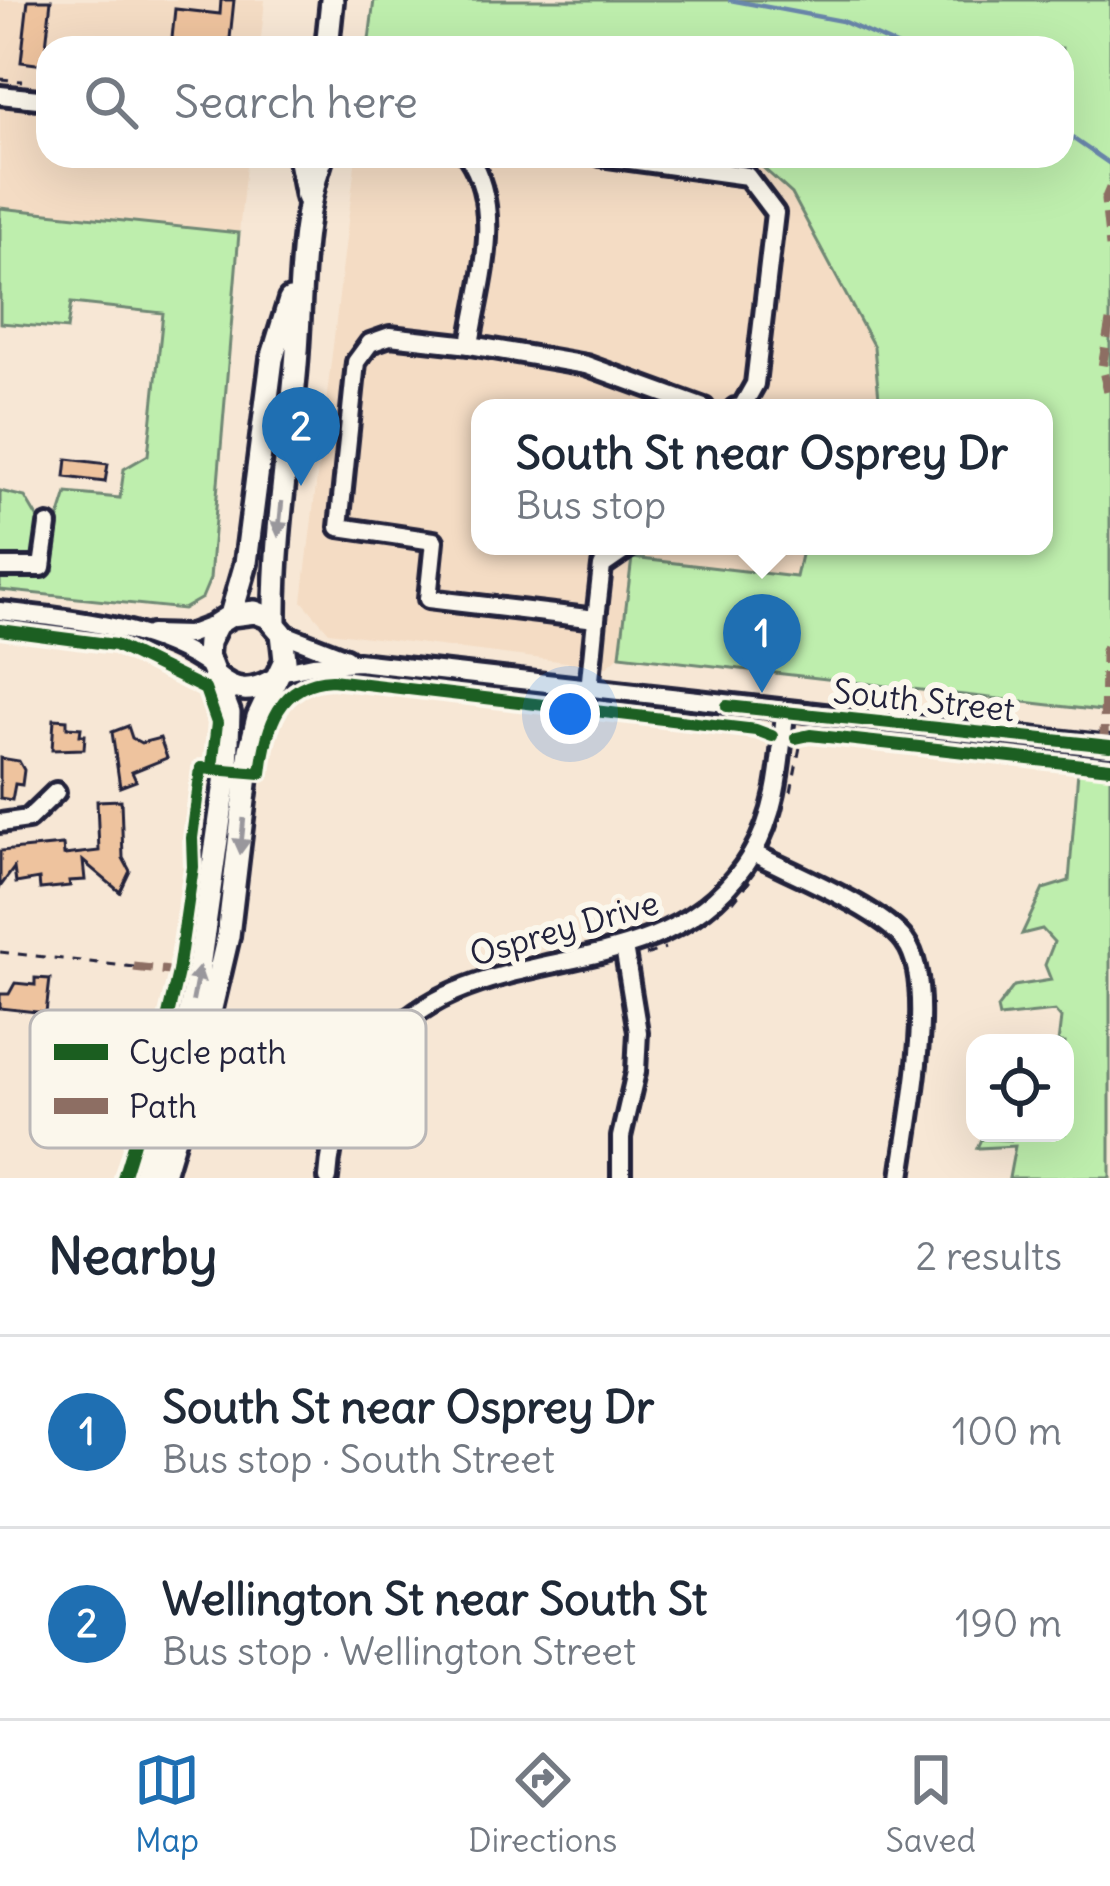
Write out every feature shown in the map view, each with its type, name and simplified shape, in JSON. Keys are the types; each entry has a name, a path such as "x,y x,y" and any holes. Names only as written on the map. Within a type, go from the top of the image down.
{"main road":[{"path":"327,36 332,0"},
{"path":"302,168 308,197"},
{"path":"211,1010 228,936 250,750 286,646 279,628 274,569 296,362 298,277 308,197 318,168"},
{"path":"189,1010 229,750 230,713 208,642 224,619 246,563 272,359 298,277"},
{"path":"224,619 254,612 279,628"},
{"path":"214,673 235,688 247,690 276,677"},
{"path":"144,1178 153,1148"},
{"path":"162,1178 171,1148"}],"street":[{"path":"0,95 36,99"},
{"path":"470,345 490,214 477,168"},
{"path":"689,168 747,176 775,213 755,384 746,399"},
{"path":"596,619 428,599 434,541 339,527 356,362 370,343 389,336 470,345 586,365 654,399"},
{"path":"0,567 42,567 48,524"},
{"path":"589,690 602,566 618,555"},
{"path":"0,611 132,634 189,652 214,673"},
{"path":"132,634 188,635 224,619"},
{"name":"South Street","path":"279,628 358,662"},
{"name":"South Street","path":"276,677 313,665 358,662 1110,746"},
{"name":"Osprey Drive","path":"420,1010 472,983 624,947 684,925 713,902 753,854 768,823 785,713"},
{"path":"0,823 28,819 56,792"},
{"path":"753,854 878,917 905,940 919,969 922,1002 901,1178"},
{"path":"621,1178 621,1137 636,1072 638,1033 624,947"},
{"name":"Osprey Drive","path":"328,1178 333,1148"}],"path":[{"path":"280,708 301,685 332,680 756,730 772,736"},
{"path":"796,738 809,735 1110,768"},
{"path":"0,952 134,967"}],"shaded area":[{"path":"0,0 265,0 261,36 36,36 36,168 246,168 239,233 0,208"},
{"path":"355,168 763,168 792,194 874,348 879,399 471,399 471,555 801,555 797,577 632,558 620,655 606,667 329,632 302,601"}],"green space":[{"path":"374,0 1110,0 1110,712 620,655 632,558 796,577 801,555 1053,555 1053,399 879,399 874,347 792,194 763,168 1074,168 1074,36 370,36"},
{"path":"0,208 239,233 210,579 202,598 183,609 0,590 0,491 25,497 41,524 57,525 67,493 120,498 124,469 148,455 163,313 71,303 67,329 0,323"},
{"path":"1078,771 1110,774 1110,1178 1009,1178 1015,1146 977,1148 980,1142 1074,1142 1074,1034 1059,1034 1061,1018 1055,1011 999,1017 997,1008 1014,986 1051,980 1045,965 1054,942 1042,929 1022,934 1043,889 1069,881"}],"building":[{"path":"28,0 51,0 47,36 36,36 36,64 21,62"},
{"path":"221,0 234,0 230,36 172,36 175,9 220,14"},
{"path":"67,459 108,464 105,482 65,477"},
{"path":"54,719 81,728 84,749 52,750"},
{"path":"128,726 132,738 141,743 160,738 167,758 132,772 136,781 120,787 112,732"},
{"path":"0,758 19,761 24,770 22,785 15,784 12,800 0,798"},
{"path":"121,800 123,858 130,871 120,892 83,861 85,880 69,881 70,886 40,889 39,879 16,883 14,868 0,887 0,851 63,845 64,855 99,851 97,801"},
{"path":"35,978 50,979 46,1010 0,1008 0,994 9,994 15,983 35,985"}],"waterway":[{"path":"730,0 842,21 876,36"},
{"path":"1074,139 1110,164"}],"marked path":[{"path":"1110,188 1105,200 1110,247"},
{"path":"1110,321 1102,367 1110,400"},
{"path":"1104,745 1105,651 1110,637"},
{"path":"134,967 178,972"}],"cycle path":[{"path":"0,630 115,645 205,689 217,723 212,767"},
{"path":"169,1010 193,867 201,768 261,773 278,710 299,689 332,680 756,730 772,736"},
{"path":"727,706 1110,746"},
{"path":"796,738 810,735 1110,768"},
{"path":"123,1178 132,1148"}],"place":[{"name":"Wellington St near South St","path":"301,486"},
{"name":"South St near Osprey Dr","path":"762,693"}]}
